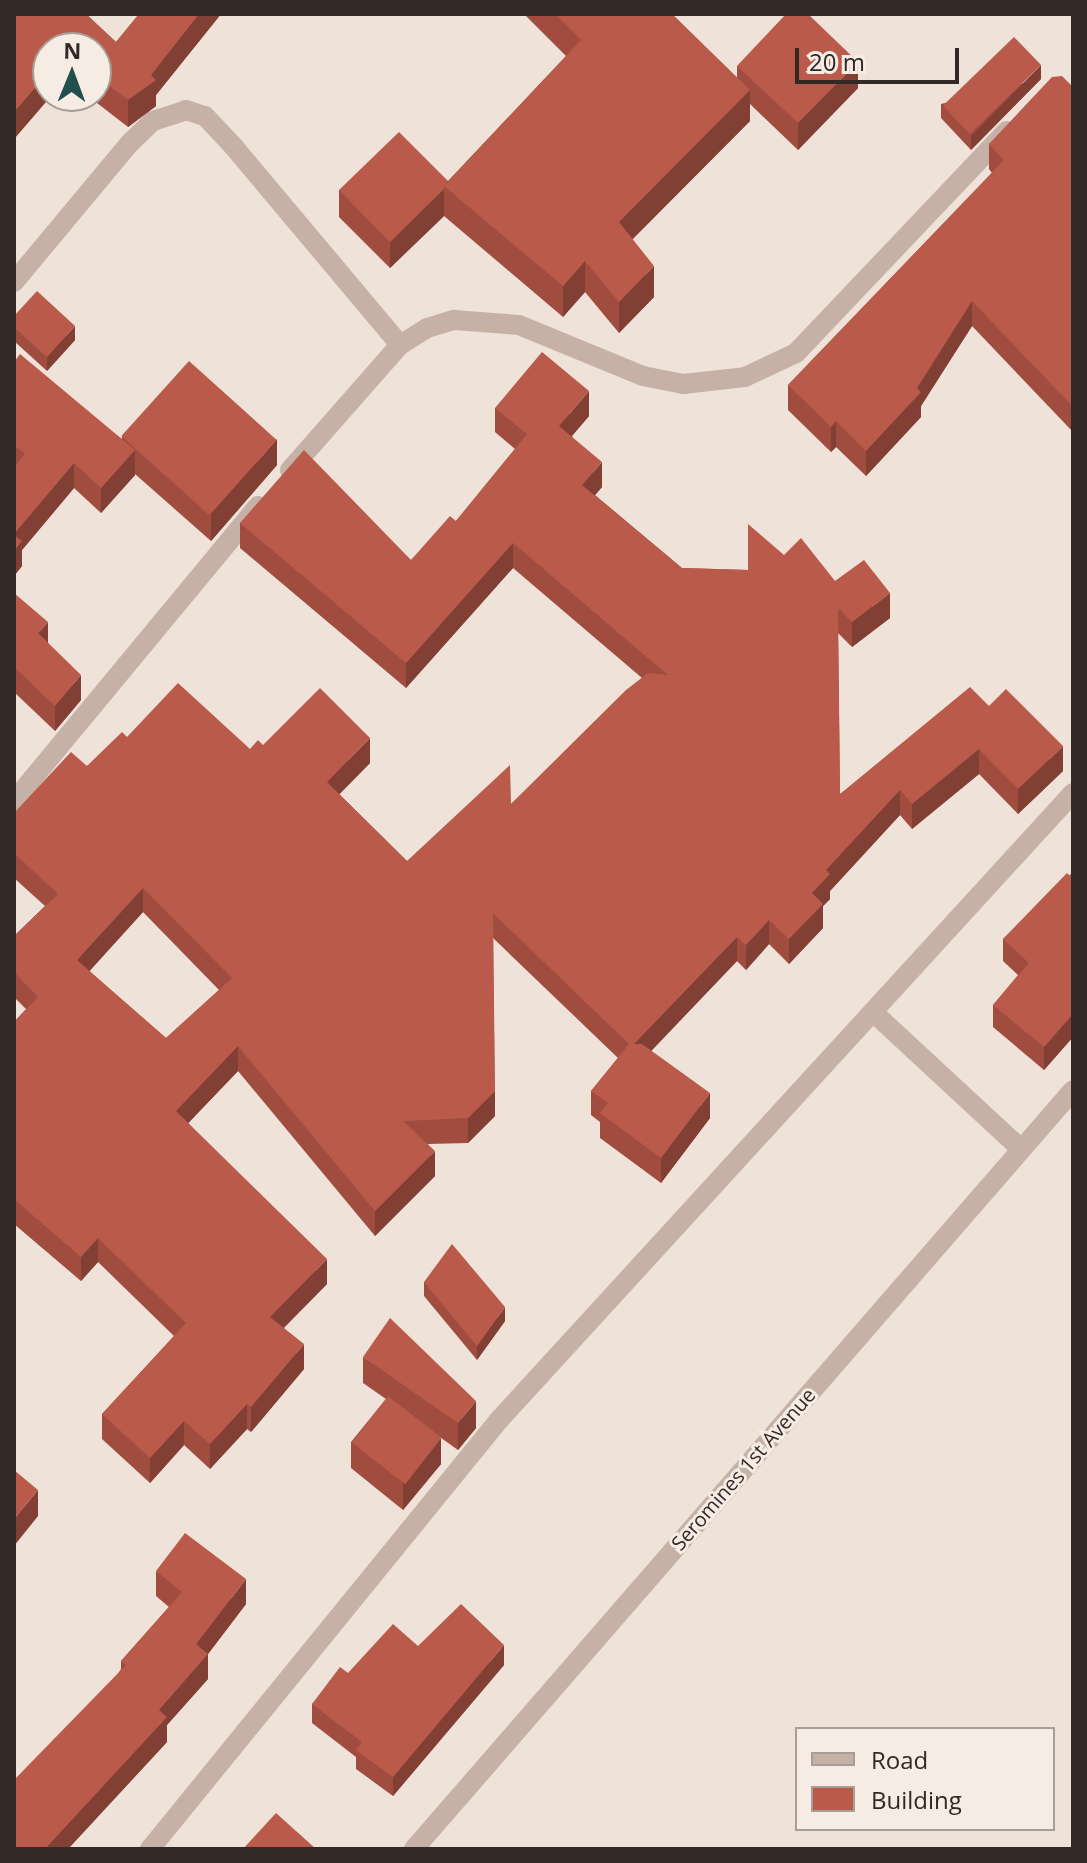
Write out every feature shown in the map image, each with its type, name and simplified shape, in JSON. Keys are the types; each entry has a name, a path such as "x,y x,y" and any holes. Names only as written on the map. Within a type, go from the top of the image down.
{"street":[{"path":"14,282 130,143 153,121 186,110 205,116 234,147 400,345"},
{"path":"14,801 274,488 400,345 427,328 454,320 519,325 643,376 683,384 745,377 796,353 1025,113"},
{"path":"150,1849 499,1420 1073,793"},
{"path":"874,1013 1021,1149"},
{"name":"Seromines 1st Avenue","path":"414,1849 1073,1090"}],"building":[{"path":"14,14 86,14 105,32 32,32 32,91 14,112"},
{"path":"139,14 199,14 151,75 156,80 128,100 112,88 112,38 116,42"},
{"path":"555,14 672,14 750,90 619,222 654,266 619,302 585,261 563,286 444,186 581,40"},
{"path":"786,14 808,14 858,62 798,123 737,66"},
{"path":"1014,37 1041,65 970,134 943,106"},
{"path":"1062,76 1073,87 1073,407 972,301 917,388 921,392 866,451 836,421 831,427 788,385 1004,160 989,144 1052,77"},
{"path":"399,132 448,181 444,189 390,242 339,190"},
{"path":"37,291 75,326 47,357 14,327 14,316"},
{"path":"542,352 589,391 559,426 602,462 582,485 682,568 748,570 748,524 784,555 801,538 835,581 864,560 890,593 852,622 838,608 840,794 970,687 989,706 1006,689 1063,746 1018,789 979,749 912,804 900,790 826,870 830,874 812,893 823,904 789,939 769,920 746,945 737,937 634,1044 642,1044 710,1093 661,1158 600,1113 608,1103 591,1091 629,1044 493,913 495,1091 468,1118 403,1121 435,1151 375,1211 238,1046 176,1111 327,1259 270,1317 304,1344 251,1407 247,1404 210,1444 184,1421 150,1458 102,1414 186,1323 98,1238 81,1257 14,1199 14,1022 38,997 14,972 14,936 58,894 14,853 14,813 71,752 87,766 122,732 127,737 178,683 250,749 258,740 263,745 320,688 370,738 327,782 407,861 510,765 511,804 626,690 648,673 668,675 513,543 406,663 240,523 304,450 411,560 450,516 456,521 527,434 495,408","holes":["143,888 232,978 166,1038 77,960"]},
{"path":"20,354 135,450 101,488 74,463 14,534 14,468 25,454 14,445 14,362"},
{"path":"189,361 277,440 209,515 121,436"},
{"path":"14,535 22,541 14,551"},
{"path":"14,593 48,622 38,633 81,675 55,706 14,667"},
{"path":"1073,872 1073,1014 1044,1047 993,1005 1029,963 1003,939 1067,873 1070,876"},
{"path":"452,1244 505,1307 477,1346 424,1282"},
{"path":"390,1318 476,1401 458,1423 363,1357"},
{"path":"388,1396 442,1438 405,1484 352,1442"},
{"path":"14,1470 38,1490 14,1519"},
{"path":"185,1533 246,1579 196,1644 208,1654 159,1710 167,1717 45,1849 14,1849 14,1780 126,1665 121,1661 182,1592 156,1571"},
{"path":"461,1604 504,1645 393,1777 356,1750 362,1742 312,1704 340,1667 348,1673 393,1624 418,1646"},
{"path":"276,1813 316,1849 243,1849"}]}
